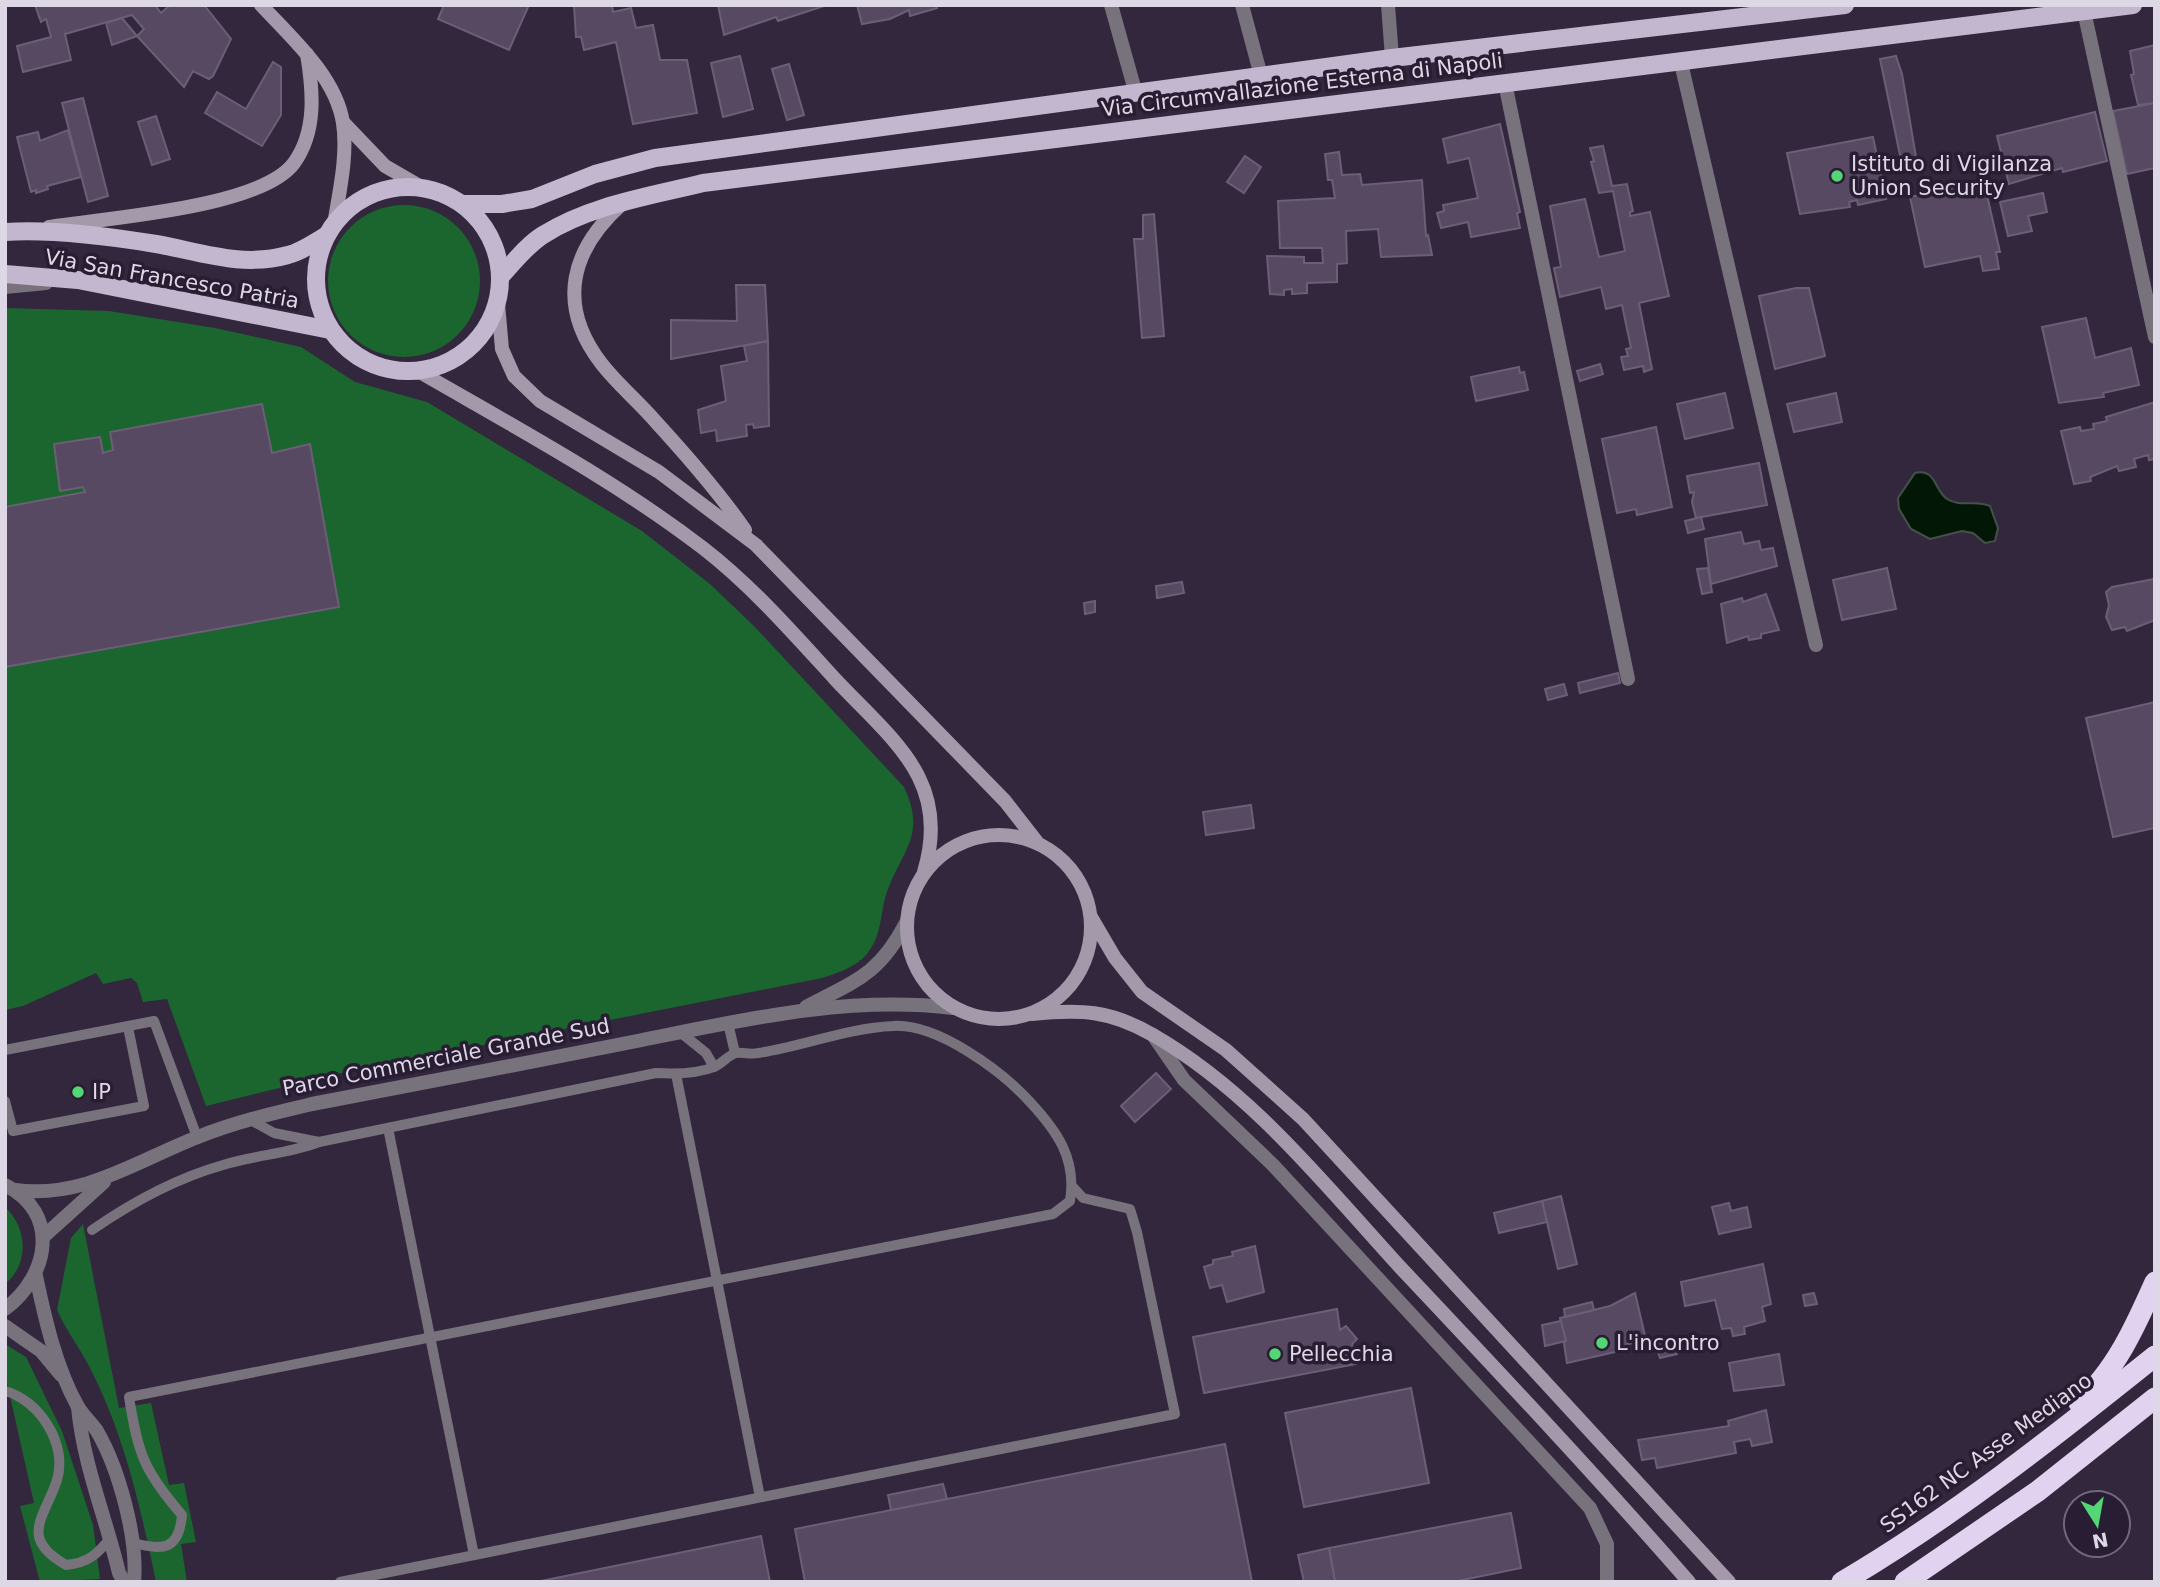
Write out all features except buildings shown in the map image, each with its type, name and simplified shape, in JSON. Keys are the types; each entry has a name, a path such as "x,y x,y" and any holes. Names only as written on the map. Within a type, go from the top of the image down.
{"highway":[{"path":"2022,1462 2105,1374 2134,1331 2155,1282"},
{"name":"SS162 NC Asse Mediano","path":"1842,1582 1890,1553 2022,1462 2155,1356"},
{"path":"1905,1582 2038,1491 2155,1398"},
{"path":"2127,1422 2155,1413"}],"main road":[{"path":"261,5 307,54 328,86 343,122 385,166 423,188"},
{"name":"Via Circumvallazione Esterna di Napoli","path":"463,204 502,204 532,199 595,174 655,158 1392,58 1844,5"},
{"name":"Via Circumvallazione Esterna di Napoli","path":"501,276 542,235 574,219 623,203 703,183 2133,5"},
{"path":"12,232 187,206 238,196 268,183 293,164 307,136 313,95 307,54"},
{"path":"343,122 343,158 330,230 318,258 315,283 320,307 330,330 347,349 369,363 393,370 418,371 445,364 468,349 486,329 498,304"},
{"path":"330,230 344,212 367,196 394,188 423,188 443,193 463,204 483,224 496,249 501,276 498,304 506,358 514,376 540,401 659,472 756,545 1005,801 1037,842"},
{"path":"623,203 589,238 578,259 574,283 580,324 601,362 714,485 756,545"},
{"name":"Via San Francesco Patria","path":"12,232 98,236 158,245 212,258 249,261 291,255 330,230"},
{"name":"Via San Francesco Patria","path":"5,274 78,280 330,330"},
{"path":"418,371 634,498 705,550 772,610 900,749 923,783 932,816 932,845 924,872 911,896 906,923 908,948 917,972 933,993 953,1008 978,1017 1006,1020 1073,1009 1103,1012 1152,1034 1208,1070 1259,1116 1626,1510 1689,1582"},
{"path":"924,872 946,850 975,837 1006,834 1037,842 1058,855 1074,872 1086,894 1091,917 1090,947 1078,976 1058,998 1032,1014"},
{"path":"1091,917 1115,958 1142,992 1226,1050 1303,1119 1729,1582"}],"street":[{"path":"1111,5 1136,94"},
{"path":"1242,5 1261,76"},
{"path":"1388,5 1392,58"},
{"path":"2084,11 2155,337"},
{"path":"1681,63 1816,645"},
{"path":"1505,83 1628,679"},
{"path":"5,287 78,280"},
{"name":"Parco Commerciale Grande Sud","path":"802,1009 866,976 891,952 906,923"},
{"name":"Parco Commerciale Grande Sud","path":"10,1188 40,1193 107,1179 197,1137 249,1119 312,1104 680,1032 802,1009 889,1004 953,1008"},
{"path":"1152,1034 1184,1080 1273,1165 1590,1508 1606,1544 1607,1582"},
{"name":"Parco Commerciale Grande Sud","path":"43,1237 107,1179"},
{"path":"5,1309 24,1295 36,1276 42,1257 43,1237 37,1219 10,1188"},
{"path":"36,1276 44,1315 67,1383 78,1406 97,1432 124,1501 134,1543 134,1582"},
{"path":"5,1326 41,1352 67,1383"},
{"path":"78,1406 81,1438 111,1537 118,1573 124,1582"}],"lane":[{"path":"5,1051 154,1021 197,1137"},
{"path":"728,1023 735,1053"},
{"path":"92,1230 116,1213 179,1181 223,1165 298,1150 318,1142 647,1075 676,1074 714,1067 735,1053 754,1054 894,1026 908,1027 972,1053 1026,1097 1063,1141 1073,1187 1070,1201 1053,1214 129,1397 144,1461 153,1482 182,1515 180,1532 172,1544 155,1549 134,1543"},
{"path":"5,1101 13,1132 144,1106 128,1027"},
{"path":"680,1032 706,1053 714,1067"},
{"path":"676,1074 760,1497"},
{"path":"249,1119 274,1133 318,1142"},
{"path":"388,1128 474,1555"},
{"path":"340,1582 1175,1414 1138,1231 1130,1209 1083,1198 1073,1187"},
{"path":"5,1391 30,1402 54,1438 59,1457 58,1478 39,1516 41,1546 66,1565 81,1563 98,1554 111,1537"}],"green space":[{"path":"404,205 433,211 458,227 474,252 480,281 474,310 458,335 433,351 404,357 375,351 350,335 334,310 328,281 334,252 350,227 375,211"},
{"path":"5,308 109,311 215,328 301,347 355,382 427,402 642,531 710,584 754,626 904,787 913,817 913,829 885,897 877,937 869,951 854,965 822,978 332,1075 206,1106 167,999 143,1002 137,983 131,978 103,984 96,973 23,1006 5,1010"},
{"path":"5,1207 18,1225 23,1246 19,1266 5,1284"},
{"path":"83,1224 119,1408 151,1403 169,1485 184,1483 196,1542 181,1544 187,1582 156,1582 122,1445 89,1366 57,1310 71,1238"},
{"path":"5,1344 26,1357 62,1431 93,1525 100,1579 40,1582 20,1506 34,1503 5,1374"}],"shaded area":[{"path":"1922,472 1931,477 1943,495 1952,502 1990,506 1998,528 1995,541 1985,543 1973,533 1962,531 1930,539 1911,529 1899,509 1898,498 1915,473"}],"place":[{"name":"Istituto di Vigilanza Union Security","path":"1837,176"},
{"name":"IP","path":"78,1092"},
{"name":"L'incontro","path":"1602,1343"},
{"name":"Pellecchia","path":"1275,1354"}]}
